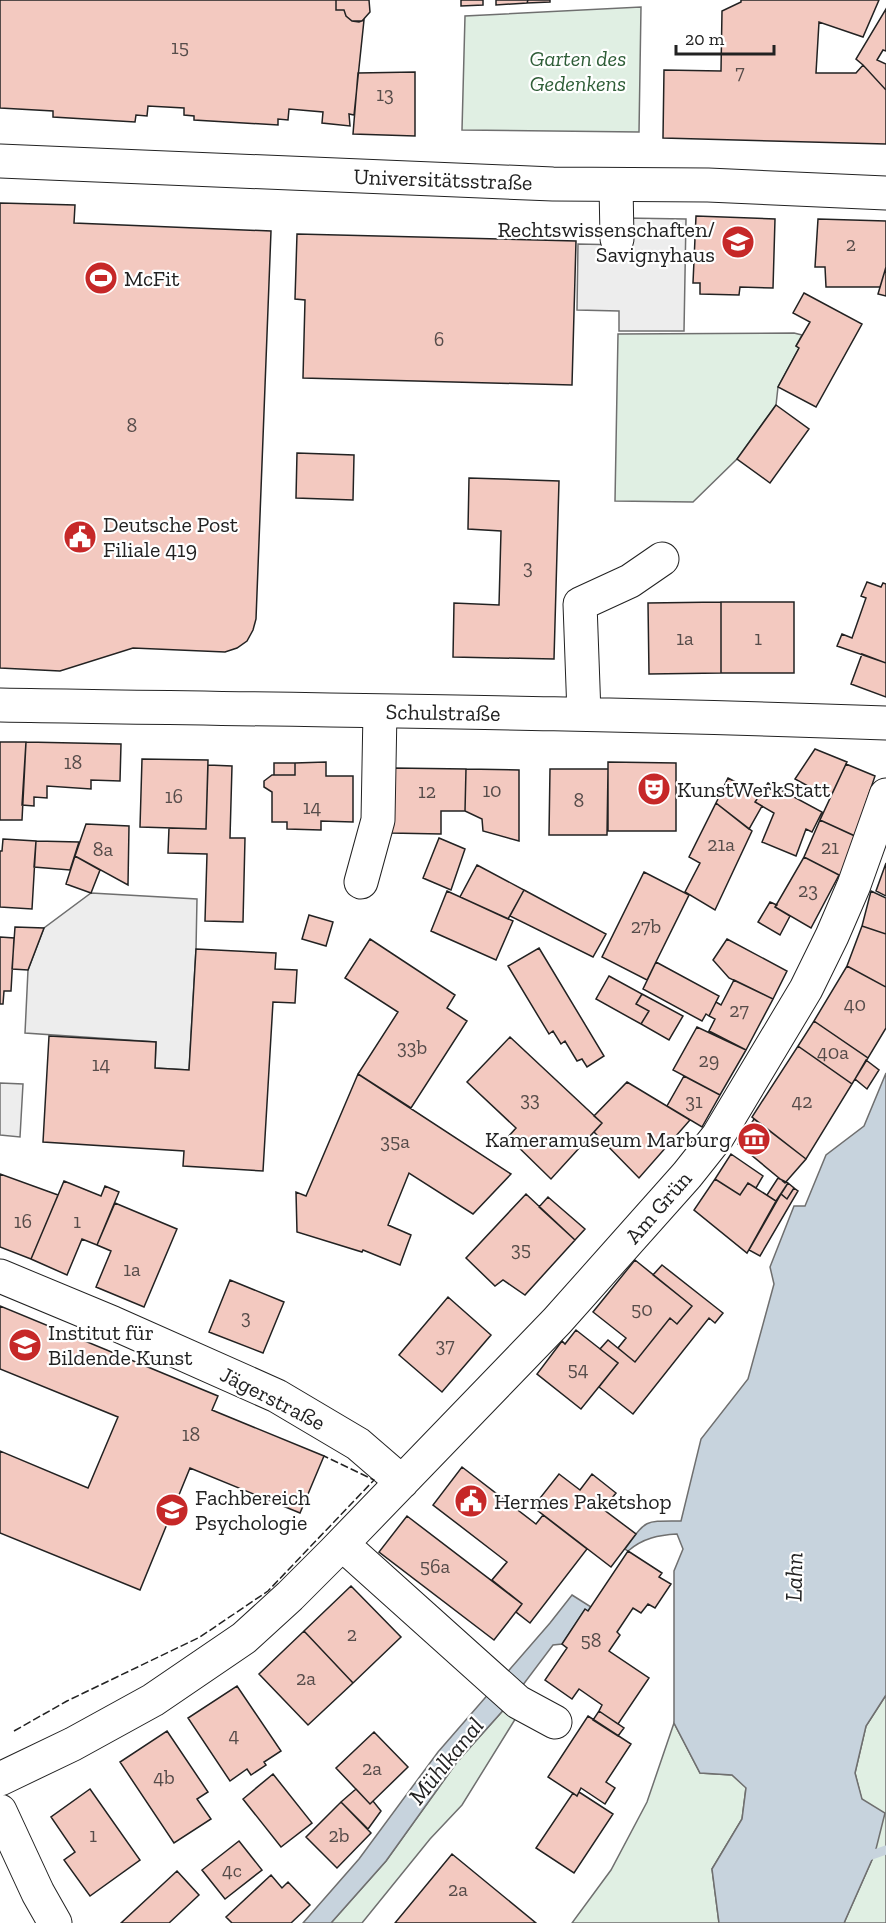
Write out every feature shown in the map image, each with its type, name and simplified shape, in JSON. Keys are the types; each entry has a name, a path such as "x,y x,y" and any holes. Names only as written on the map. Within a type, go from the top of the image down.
{"street":[{"name":"Universitätsstraße","path":"0,161 553,184 729,186 886,193"},
{"path":"616,185 616,239"},
{"path":"584,714 580,604 630,581 662,559"},
{"name":"Schulstraße","path":"0,705 584,714 886,723"},
{"path":"361,882 378,820 380,711"},
{"name":"Am Grün","path":"0,1779 73,1744 162,1694 244,1638 338,1548 557,1321 687,1175 718,1136 806,989 854,885 886,795"},
{"name":"Jägerstraße","path":"0,1276 277,1396 358,1444 402,1482"},
{"path":"338,1548 518,1702 555,1722"},
{"path":"0,1811 38,1893 55,1923"}],"green space":[{"name":"Garten des Gedenkens","path":"641,7 639,132 462,130 465,16"},
{"path":"794,333 802,335 796,346 799,348 778,387 776,405 737,459 693,502 615,501 618,334"},
{"path":"886,1695 886,1923 844,1923 875,1853 855,1773 866,1726"},
{"path":"507,1706 519,1713 462,1805 430,1839 362,1923 331,1923 386,1861 457,1762"},
{"path":"674,1723 700,1773 732,1775 746,1787 742,1819 712,1869 719,1923 572,1923 611,1870 647,1802"}],"shaded area":[{"path":"624,218 686,219 684,331 619,331 619,311 577,310 578,244 624,245"},
{"path":"91,893 197,899 189,1070 155,1068 156,1042 25,1033 28,970 44,928"},
{"path":"0,1083 23,1084 20,1137 0,1135"}],"water":[{"name":"Lahn","path":"886,1073 886,1695 866,1726 855,1773 862,1799 885,1813 875,1853 844,1923 719,1923 712,1869 742,1819 746,1788 732,1775 700,1773 674,1723 674,1571 683,1549 677,1534 651,1538 628,1551 625,1549 647,1524 659,1521 681,1521 701,1439 748,1379 774,1284 770,1267 794,1206 805,1206 826,1155 864,1126"},
{"name":"Mühlkanal","path":"572,1595 591,1607 588,1611 585,1610 562,1644 553,1645 507,1706 457,1762 386,1861 331,1923 303,1923 359,1859 438,1752"}],"building":[{"path":"0,0 336,0 336,10 344,10 346,16 352,21 364,20 354,115 349,114 350,126 322,123 323,112 289,109 288,120 278,119 278,125 194,120 194,116 184,115 184,108 148,106 147,116 136,115 135,122 53,117 53,111 0,108"},
{"path":"336,0 369,0 370,12 362,21 352,21 346,16 344,10 336,10"},
{"path":"461,0 483,0 483,5 461,6"},
{"path":"496,0 528,0 527,3 496,5"},
{"path":"528,0 550,0 550,2 527,3"},
{"path":"741,0 879,0 863,37 819,22 816,73 856,73 863,65 886,90 886,144 663,138 664,70 721,71 722,11"},
{"path":"886,9 886,51 883,50 877,60 886,64 886,90 856,59"},
{"path":"415,72 415,136 353,134 358,73"},
{"path":"0,203 75,205 74,223 271,231 256,619 247,641 237,648 225,652 133,648 60,671 0,668"},
{"path":"696,216 775,219 773,288 740,287 739,295 700,294 700,283 693,283"},
{"path":"818,219 886,221 886,267 880,287 826,287 825,267 815,267"},
{"path":"297,234 576,241 572,385 303,378 305,300 295,299"},
{"path":"886,267 886,296 878,294"},
{"path":"804,293 862,324 816,407 778,387 799,348 796,346 810,322 793,313"},
{"path":"776,405 809,429 770,483 737,459"},
{"path":"297,453 354,455 353,500 296,498"},
{"path":"469,478 559,481 554,659 453,657 454,603 499,605 501,531 468,529"},
{"path":"867,582 881,587 883,583 886,584 886,663 837,646 842,634 852,638 866,598 861,596"},
{"path":"721,602 721,673 649,674 648,603"},
{"path":"721,602 794,602 794,673 721,673"},
{"path":"862,654 886,663 886,697 851,684"},
{"path":"0,742 26,742 22,820 0,820"},
{"path":"26,742 121,744 120,781 91,780 91,789 47,786 47,798 34,797 34,806 22,805"},
{"path":"815,749 847,762 830,798 795,779"},
{"path":"142,759 208,760 206,829 140,827"},
{"path":"326,762 326,776 353,776 353,822 321,821 321,830 287,829 287,822 272,822 272,792 264,787 264,781 272,775 295,775 295,763"},
{"path":"608,762 676,763 676,831 608,831"},
{"path":"274,763 295,763 295,775 274,775"},
{"path":"846,764 875,776 855,836 820,820"},
{"path":"208,765 232,766 230,838 245,838 243,922 205,921 207,854 168,853 169,828 206,829"},
{"path":"393,768 466,769 465,811 441,811 441,834 390,833"},
{"path":"466,769 519,770 519,841 483,831 482,819 465,811"},
{"path":"550,769 608,769 607,835 549,835"},
{"path":"728,778 760,795 755,802 762,806 749,829 716,803"},
{"path":"768,783 822,812 812,832 806,829 796,856 762,842 774,813 755,802"},
{"path":"716,803 752,831 715,910 685,892 700,863 689,857"},
{"path":"820,820 857,837 841,876 804,857"},
{"path":"86,824 129,826 128,885 75,856"},
{"path":"439,838 465,849 451,890 423,878"},
{"path":"3,839 36,841 32,909 0,907 0,851 2,851"},
{"path":"36,841 79,842 70,870 34,867"},
{"path":"75,856 100,870 91,893 66,884"},
{"path":"804,857 839,875 811,928 775,907"},
{"path":"886,863 886,896 876,891"},
{"path":"477,865 524,890 508,919 460,897"},
{"path":"644,872 689,895 647,980 602,957"},
{"path":"524,890 606,934 593,957 510,916"},
{"path":"447,891 513,921 496,960 431,931"},
{"path":"871,891 886,898 886,934 862,926"},
{"path":"770,902 790,916 780,935 758,922"},
{"path":"309,915 333,922 326,946 302,939"},
{"path":"862,926 886,934 886,987 847,966"},
{"path":"15,927 44,928 28,970 12,969"},
{"path":"0,937 14,938 11,991 4,991 3,1004 0,1004"},
{"path":"370,939 455,995 447,1008 467,1021 411,1108 358,1074 398,1012 345,978"},
{"path":"727,939 787,971 773,999 729,978 713,960"},
{"path":"539,948 604,1056 587,1067 582,1059 577,1061 565,1041 561,1044 553,1031 549,1034 508,966"},
{"path":"196,949 276,953 275,969 297,970 295,1003 273,1002 263,1171 183,1166 184,1151 43,1142 49,1036 156,1042 155,1068 189,1070"},
{"path":"656,962 719,996 709,1016 706,1014 702,1021 643,989"},
{"path":"847,966 886,987 886,1028 868,1058 814,1021"},
{"path":"609,976 642,994 636,1004 649,1011 641,1024 596,999"},
{"path":"734,980 773,999 746,1050 709,1031 715,1019 709,1016 716,1002 721,1005"},
{"path":"642,994 683,1016 669,1040 641,1024 649,1011 636,1004"},
{"path":"814,1021 868,1058 852,1084 798,1046"},
{"path":"697,1027 746,1050 720,1095 673,1070"},
{"path":"510,1037 602,1123 551,1179 508,1137 516,1128 467,1082"},
{"path":"798,1046 852,1084 806,1159 752,1117"},
{"path":"866,1060 879,1070 867,1089 855,1079"},
{"path":"358,1074 511,1174 473,1214 409,1173 388,1225 411,1235 400,1265 363,1250 362,1252 297,1232 296,1192 306,1196"},
{"path":"684,1076 720,1095 702,1127 667,1106"},
{"path":"627,1082 690,1120 639,1178 594,1132 602,1123 594,1116"},
{"path":"754,1119 806,1159 785,1183 738,1144"},
{"path":"731,1154 763,1176 756,1188 748,1183 740,1195 715,1179"},
{"path":"0,1174 58,1195 31,1259 0,1247"},
{"path":"778,1178 788,1183 776,1201 767,1195"},
{"path":"715,1179 740,1195 748,1183 776,1201 747,1253 694,1210"},
{"path":"64,1181 101,1196 105,1186 119,1192 97,1245 82,1239 67,1275 31,1259"},
{"path":"788,1183 794,1188 787,1199 781,1194"},
{"path":"794,1188 798,1191 760,1256 749,1250 781,1194 787,1199"},
{"path":"526,1194 575,1240 525,1295 503,1280 495,1286 466,1258"},
{"path":"548,1197 585,1229 575,1240 539,1207"},
{"path":"115,1203 177,1229 144,1307 96,1287 111,1251 97,1245"},
{"path":"635,1260 692,1306 677,1324 670,1318 635,1362 618,1348 626,1338 593,1312"},
{"path":"662,1265 723,1313 715,1323 709,1318 633,1414 599,1387 618,1363 600,1349 608,1340 635,1362 670,1318 677,1324 692,1306 653,1275"},
{"path":"230,1280 284,1302 263,1353 209,1332"},
{"path":"448,1297 491,1335 442,1392 399,1355"},
{"path":"0,1306 218,1396 212,1410 324,1456 300,1513 190,1468 140,1590 0,1533 0,1451 88,1488 118,1417 0,1369"},
{"path":"576,1330 618,1363 581,1409 537,1374 562,1341 565,1344"},
{"path":"462,1467 536,1524 543,1515 587,1549 530,1623 516,1612 522,1604 492,1580 507,1562 433,1505"},
{"path":"559,1474 580,1490 592,1474 616,1493 603,1509 636,1534 611,1567 533,1507"},
{"path":"407,1516 522,1604 494,1640 379,1552"},
{"path":"628,1551 662,1573 659,1577 671,1584 655,1608 648,1604 641,1613 633,1608 617,1632 620,1635 609,1651 649,1678 618,1724 599,1711 602,1705 579,1689 572,1699 545,1680 567,1648 562,1644 585,1609 588,1611"},
{"path":"351,1586 401,1637 353,1683 304,1631"},
{"path":"304,1631 353,1683 308,1725 259,1674"},
{"path":"237,1686 281,1751 264,1762 266,1765 251,1775 247,1769 230,1781 188,1718"},
{"path":"599,1711 624,1728 618,1736 593,1720"},
{"path":"588,1716 631,1744 606,1782 615,1788 605,1804 581,1788 577,1796 548,1777"},
{"path":"167,1731 208,1792 197,1799 211,1819 174,1843 120,1762"},
{"path":"374,1732 408,1767 370,1804 336,1768"},
{"path":"273,1774 312,1823 281,1847 243,1799"},
{"path":"90,1789 140,1860 90,1896 64,1860 75,1852 51,1817"},
{"path":"356,1789 370,1804 373,1801 381,1811 368,1829 341,1802"},
{"path":"579,1792 613,1814 574,1873 536,1848 573,1793 577,1796"},
{"path":"341,1802 371,1833 337,1868 306,1837"},
{"path":"239,1841 262,1870 225,1899 202,1870"},
{"path":"452,1854 536,1923 395,1923"},
{"path":"177,1871 199,1895 169,1923 121,1923"},
{"path":"271,1875 282,1888 288,1882 310,1905 291,1923 232,1923 226,1917"}],"waterway":[{"path":"866,1857 886,1850"}],"fence":[{"path":"14,1731 67,1701 200,1637 268,1591 374,1480 324,1456"}],"place":[{"name":"Rechtswissenschaften/ Savignyhaus","path":"738,242"},
{"name":"McFit","path":"101,278"},
{"name":"Deutsche Post Filiale 419","path":"80,537"},
{"name":"KunstWerkStatt","path":"654,789"},
{"name":"Kameramuseum Marburg","path":"754,1139"},
{"name":"Institut für Bildende Kunst","path":"25,1345"},
{"name":"Hermes Paketshop","path":"471,1501"},
{"name":"Fachbereich Psychologie","path":"172,1510"}]}
